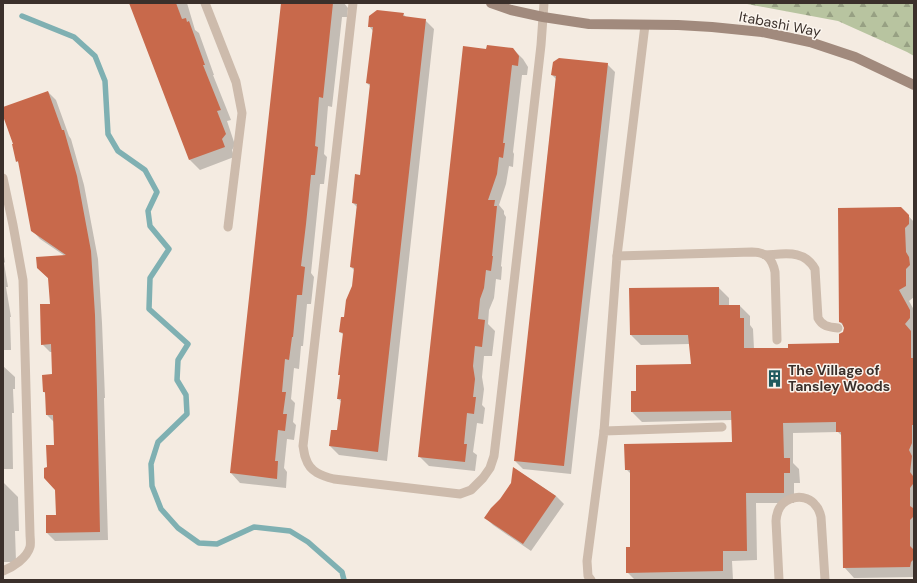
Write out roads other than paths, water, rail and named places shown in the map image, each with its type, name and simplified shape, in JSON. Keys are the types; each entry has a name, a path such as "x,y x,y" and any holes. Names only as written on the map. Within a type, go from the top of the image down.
{"street":[{"name":"Itabashi Way","path":"491,3 511,10 543,17 589,24 678,25 762,32 810,42 855,57 914,84"}],"lane":[{"path":"205,3 236,82 242,113 228,227"},
{"path":"353,3 303,446 306,460 314,471 323,477 460,494 471,490 483,478 490,468 494,456 544,3"},
{"path":"591,580 588,576 587,561 604,431 617,256 645,25"},
{"path":"3,178 23,280 30,534 30,548 23,559 12,568 3,571"},
{"path":"617,256 745,252 759,252 765,255 774,265 775,272 777,340"},
{"path":"765,255 794,254 807,258 815,269 818,318 824,326 829,328 838,328"},
{"path":"604,431 722,427"},
{"path":"779,580 776,521 778,512 787,501 798,497 810,500 816,505 820,512 825,580"}],"waterway":[{"path":"22,16 74,37 95,56 105,81 108,134 118,151 145,170 157,192 148,211 150,226 169,249 150,278 149,309 188,344 178,360 177,380 186,395 187,414 158,442 151,464 152,486 161,509 178,528 199,543 217,544 254,527 290,531 308,542 342,572 344,580"}],"place":[{"name":"The Village of Tansley Woods","path":"775,378"}]}
